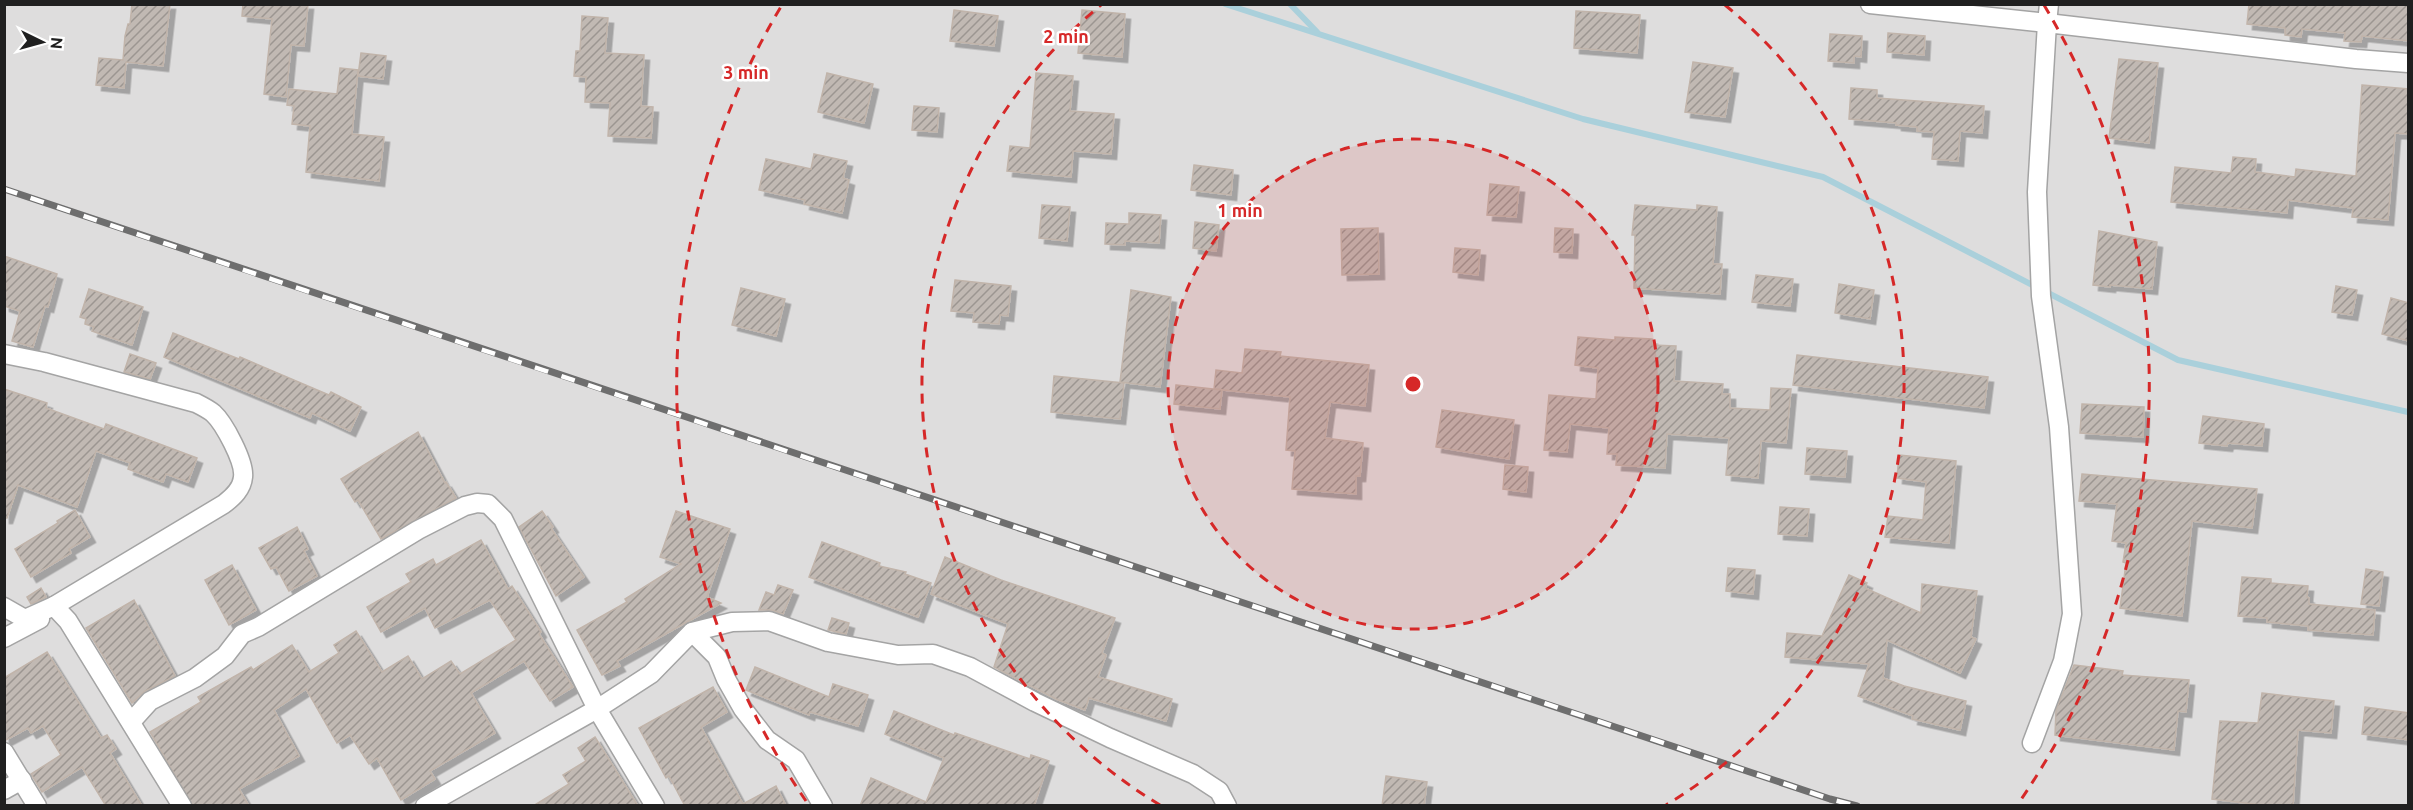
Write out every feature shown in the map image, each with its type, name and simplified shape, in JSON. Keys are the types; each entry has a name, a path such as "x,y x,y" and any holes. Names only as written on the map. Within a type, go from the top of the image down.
{"street":[{"path":"1870,4 2409,63"},
{"path":"2032,743 2063,661 2072,614 2059,427 2041,296 2037,192 2049,4"},
{"path":"4,354 44,362 196,403 212,412 220,422 242,466 243,477 240,487 224,504 57,609 4,638"},
{"path":"131,722 150,700 195,678 225,656 242,634 266,622 418,530 465,506 477,503 488,504 503,519 597,709 655,806"},
{"path":"4,607 25,619 57,609"},
{"path":"57,609 68,621 182,806"},
{"path":"425,806 597,709 651,674 692,632 732,622 769,621 828,642 898,656 933,654 970,667 1100,733 1193,774 1219,791 1227,806"},
{"path":"692,632 717,657 743,709 767,740 796,760 823,806"},
{"path":"4,752 37,806"},
{"path":"4,790 22,780"}],"shaded area":[{"path":"5,5 2408,5 2408,805 5,805"}],"building":[{"path":"132,4 170,4 163,66 126,62 124,88 96,85 99,58 123,60 125,36 128,24 130,24"},
{"path":"243,4 308,4 304,46 291,45 286,97 264,94 272,19 242,16"},
{"path":"2249,4 2409,4 2409,41 2362,36 2361,42 2344,41 2345,33 2302,29 2301,37 2285,35 2285,28 2247,24"},
{"path":"954,10 998,16 994,46 950,41"},
{"path":"1082,10 1125,14 1122,57 1078,53"},
{"path":"1576,11 1640,15 1637,53 1574,48"},
{"path":"582,16 608,18 605,53 644,55 641,106 653,107 651,138 608,136 610,103 585,102 586,77 574,76 576,51 580,51"},
{"path":"1888,33 1925,36 1924,55 1887,52"},
{"path":"1830,34 1862,36 1861,57 1854,56 1854,63 1828,61"},
{"path":"361,53 386,56 383,79 358,76"},
{"path":"2119,59 2158,63 2149,143 2109,138"},
{"path":"1693,62 1733,68 1725,117 1685,112"},
{"path":"340,68 358,70 352,134 384,137 379,181 306,172 310,126 292,124 294,106 287,105 289,89 337,94"},
{"path":"827,73 873,84 864,123 818,112"},
{"path":"1036,73 1073,76 1070,111 1114,114 1111,154 1073,151 1071,177 1007,171 1010,146 1030,148"},
{"path":"2362,85 2409,89 2409,134 2395,133 2388,220 2352,217 2353,208 2288,200 2287,213 2171,202 2175,167 2231,173 2233,157 2256,159 2255,172 2295,177 2296,169 2356,176"},
{"path":"1851,88 1877,90 1877,98 1984,106 1982,133 1960,131 1958,161 1932,159 1934,132 1917,131 1917,127 1896,125 1896,123 1849,119"},
{"path":"914,106 939,108 937,132 912,130"},
{"path":"814,154 847,161 843,178 849,180 842,213 804,204 805,200 759,190 766,159 811,169"},
{"path":"1194,165 1233,170 1231,195 1191,190"},
{"path":"1490,184 1519,187 1516,217 1487,215"},
{"path":"1042,205 1070,207 1067,241 1039,238"},
{"path":"1635,205 1697,210 1697,205 1717,207 1713,264 1722,264 1720,294 1634,288 1635,235 1632,235"},
{"path":"1129,213 1161,215 1159,243 1125,241 1125,245 1105,244 1106,223 1129,224"},
{"path":"1195,222 1219,225 1216,251 1193,248"},
{"path":"1378,228 1379,274 1342,275 1341,229"},
{"path":"1555,228 1573,229 1572,253 1554,252"},
{"path":"2099,231 2157,242 2152,289 2093,285"},
{"path":"1455,248 1480,250 1478,275 1453,272"},
{"path":"4,256 57,274 33,347 12,341 20,311 4,306"},
{"path":"1756,275 1793,279 1790,306 1752,302"},
{"path":"955,280 1011,286 1008,316 1000,315 999,324 973,322 974,313 951,311"},
{"path":"1839,284 1874,290 1870,319 1835,313"},
{"path":"2336,286 2357,290 2352,315 2332,312"},
{"path":"741,288 785,299 776,336 732,325"},
{"path":"89,289 143,307 132,345 92,331 94,327 85,324 86,319 80,317"},
{"path":"1131,290 1171,297 1160,387 1120,382"},
{"path":"2391,298 2409,303 2409,341 2382,334"},
{"path":"173,333 239,359 240,357 329,395 331,392 361,407 350,431 312,413 310,418 164,357"},
{"path":"1578,337 1615,340 1615,337 1652,339 1652,345 1676,346 1674,381 1723,384 1722,394 1730,394 1730,408 1770,410 1771,388 1791,389 1786,443 1761,441 1758,478 1726,475 1729,438 1667,434 1665,468 1616,465 1617,454 1607,454 1609,428 1570,424 1567,452 1544,450 1549,395 1596,399 1598,368 1575,365"},
{"path":"1245,349 1281,352 1280,356 1369,365 1365,406 1330,402 1325,438 1363,443 1360,476 1356,476 1356,494 1292,489 1295,451 1286,450 1290,397 1214,389 1216,370 1242,373"},
{"path":"130,354 156,363 150,379 124,372"},
{"path":"1797,355 1988,377 1984,408 1793,385"},
{"path":"1054,376 1124,383 1120,419 1051,412"},
{"path":"1176,385 1222,390 1220,409 1174,404"},
{"path":"4,389 47,403 46,408 104,429 106,424 197,458 188,482 166,474 163,482 128,469 130,463 96,451 77,507 18,485 7,518 4,518"},
{"path":"2082,404 2144,407 2143,437 2080,433"},
{"path":"1442,410 1514,420 1509,459 1436,447"},
{"path":"2203,416 2264,424 2262,446 2199,443"},
{"path":"418,432 445,483 456,498 381,539 358,500 355,502 341,479"},
{"path":"1807,448 1847,451 1845,477 1805,474"},
{"path":"1899,455 1956,461 1949,543 1885,537 1888,516 1923,520 1926,482 1897,478"},
{"path":"1505,465 1528,467 1526,492 1503,489"},
{"path":"2082,474 2257,489 2252,528 2192,521 2182,616 2120,608 2126,563 2123,562 2126,543 2112,541 2117,504 2079,501"},
{"path":"1780,507 1809,509 1807,536 1778,534"},
{"path":"75,510 90,537 69,549 71,553 31,577 15,549"},
{"path":"542,511 584,577 556,596 519,527"},
{"path":"676,511 730,529 707,597 721,603 617,661 620,666 602,675 577,630 627,602 625,599 681,564 660,557"},
{"path":"297,527 308,549 304,551 317,576 289,591 276,567 271,569 259,548"},
{"path":"481,540 508,589 512,586 573,687 550,701 524,661 471,693 495,733 430,771 435,779 401,800 377,758 369,764 350,735 337,743 306,689 274,710 299,756 239,789 249,806 193,806 150,732 201,702 198,697 251,667 253,670 292,645 309,672 339,653 334,645 356,631 382,672 408,656 422,679 451,661 460,674 516,640 490,600 435,628 425,608 381,632 367,607 411,582 406,574 433,559 436,565"},
{"path":"822,542 880,563 879,566 906,572 905,574 931,583 918,617 809,577"},
{"path":"945,557 1001,580 1115,618 1102,653 1106,655 1098,677 1172,699 1166,721 1089,698 1085,710 1056,699 994,667 1008,624 931,594"},
{"path":"232,565 256,610 229,625 205,580"},
{"path":"1728,568 1755,570 1753,594 1726,591"},
{"path":"2366,569 2383,572 2379,606 2361,604"},
{"path":"1849,575 1867,583 1865,588 1921,613 1922,584 1977,591 1971,637 1976,639 1960,673 1887,640 1883,678 1904,686 1966,701 1960,730 1912,719 1913,716 1858,696 1869,664 1785,657 1787,633 1822,636"},
{"path":"2242,577 2271,579 2271,583 2308,586 2309,604 2375,610 2373,635 2308,630 2308,626 2267,622 2267,618 2238,616"},
{"path":"778,585 793,590 783,614 772,610 759,610 766,592 774,595"},
{"path":"41,588 46,597 31,604 27,597"},
{"path":"134,600 175,676 145,691 132,703 86,628"},
{"path":"832,618 849,623 846,634 828,630"},
{"path":"47,652 101,738 107,735 116,749 110,753 142,806 106,806 82,767 42,792 31,774 61,755 43,726 31,733 28,728 4,741 4,678"},
{"path":"2074,665 2123,671 2122,675 2189,680 2186,712 2178,711 2174,750 2055,735 2056,710"},
{"path":"755,667 829,697 833,684 868,695 858,726 810,712 809,715 746,690"},
{"path":"713,687 727,712 701,727 743,804 776,786 786,806 685,806 669,776 666,778 639,728"},
{"path":"2262,693 2334,701 2331,733 2298,730 2293,806 2270,806 2212,799 2220,721 2258,723"},
{"path":"2365,707 2409,713 2409,740 2362,734"},
{"path":"894,711 954,735 955,733 1030,759 1031,755 1049,761 1034,806 860,806 871,778 926,802 944,758 885,734"},
{"path":"595,737 638,806 533,806 569,784 563,775 586,761 578,748"},
{"path":"1386,776 1427,782 1424,806 1382,806"}],"waterway":[{"path":"1225,4 1583,119 1823,177 2178,360 2408,412"},
{"path":"1290,4 1317,32"}],"railway":[{"path":"4,189 1830,799 1857,806"}]}
